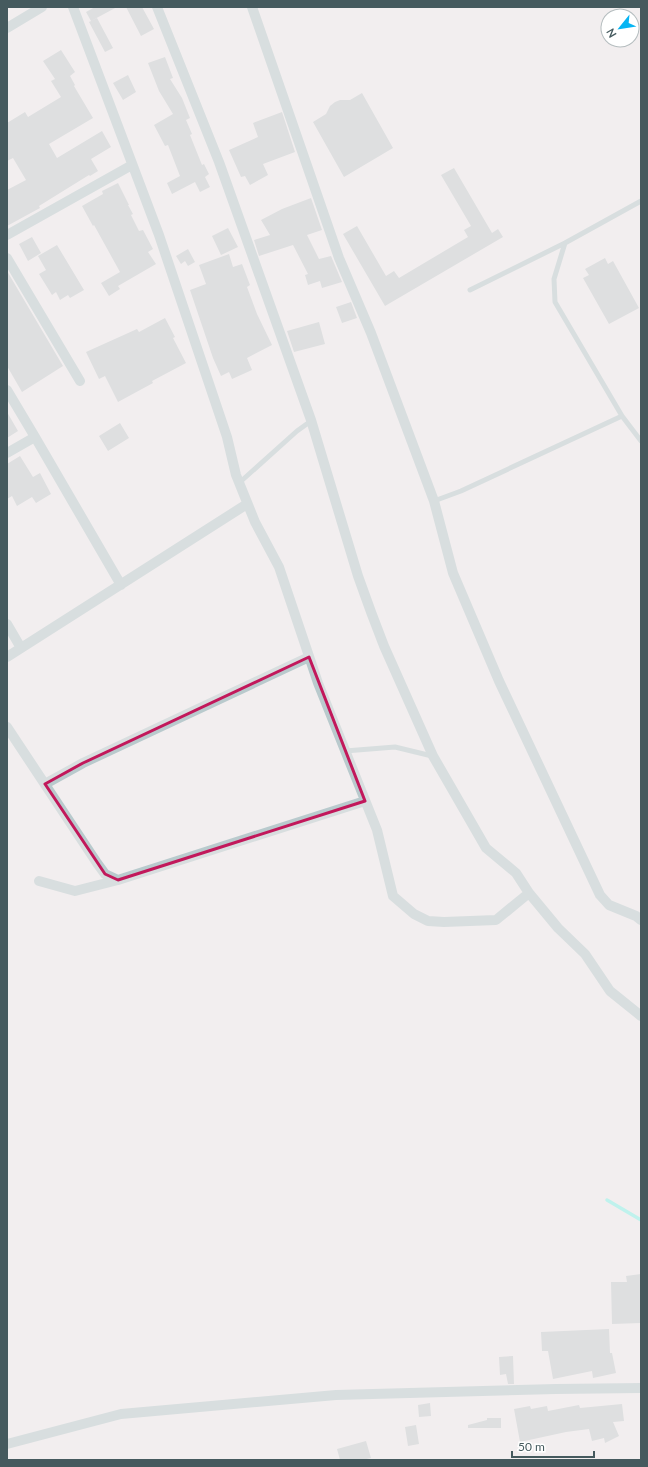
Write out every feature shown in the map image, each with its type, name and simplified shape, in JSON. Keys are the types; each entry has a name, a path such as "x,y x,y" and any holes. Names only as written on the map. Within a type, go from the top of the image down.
{"street":[{"path":"7,28 42,7"},
{"path":"73,7 159,235 227,437 239,483 255,522 279,567 309,658 376,830 393,896 414,914 428,921 496,920 529,893"},
{"path":"157,7 219,162 311,420 370,612 433,756 486,848 516,873 529,893 558,928 585,954 610,991 641,1016"},
{"path":"252,7 338,258 371,333 434,501 453,573 499,681 600,895 609,905 636,916 641,920"},
{"path":"7,235 132,165"},
{"path":"7,258 80,381"},
{"path":"7,390 121,585"},
{"path":"7,453 35,437"},
{"path":"7,657 247,504"},
{"path":"7,624 21,648"},
{"path":"45,784 83,763 309,658"},
{"path":"7,727 105,874 118,880"},
{"path":"39,881 75,891 118,880 365,801"},
{"path":"7,1444 121,1414 320,1396 641,1388"}],"lane":[{"path":"470,290 565,243 641,201"},
{"path":"565,243 554,280 555,302 622,416 641,441"},
{"path":"434,501 461,491 622,416"},
{"path":"239,483 311,420"},
{"path":"345,751 395,747 433,756"}],"highlighted area":[{"path":"309,657 365,801 118,880 105,874 45,784 83,763"}],"building":[{"path":"95,7 117,7 91,21 86,12"},
{"path":"126,7 142,7 154,29 141,36"},
{"path":"97,18 113,48 105,52 89,22"},
{"path":"61,50 75,72 70,76 75,85 74,86 93,118 49,144 57,158 102,131 111,147 91,159 98,171 39,206 40,208 7,226 7,190 26,180 13,158 7,161 7,123 25,112 28,117 61,97 51,81 55,79 43,61"},
{"path":"165,57 173,78 170,79 182,98 190,118 186,120 192,134 190,135 202,165 204,164 209,174 205,177 210,187 200,192 195,182 172,194 167,183 180,176 168,145 165,146 154,125 173,114 159,91 148,63"},
{"path":"128,75 136,92 123,100 113,83"},
{"path":"362,93 393,148 344,177 313,122 326,114 330,106 335,102 340,100 350,100"},
{"path":"282,112 295,152 263,164 268,175 250,185 245,176 241,177 229,150 258,137 253,123"},
{"path":"454,168 492,233 498,229 503,237 385,306 343,234 357,226 386,276 394,271 399,278 468,237 464,230 471,226 441,175"},
{"path":"118,183 133,214 131,215 139,231 143,230 153,249 148,252 156,264 118,286 120,289 109,296 101,283 120,272 82,206 103,194 102,191"},
{"path":"311,198 322,230 307,235 319,259 331,256 342,282 322,288 320,281 308,285 305,275 308,274 293,245 259,256 254,240 270,235 261,220 282,209"},
{"path":"228,228 238,247 221,255 212,236"},
{"path":"32,237 41,253 28,261 19,244"},
{"path":"57,245 84,290 70,298 68,295 60,300 56,292 52,295 39,274 46,270 38,256"},
{"path":"188,249 195,262 188,266 185,261 181,264 176,256"},
{"path":"229,254 233,267 242,264 250,285 247,287 257,314 272,345 247,358 252,370 232,379 229,372 221,376 213,358 190,290 206,284 199,265"},
{"path":"605,258 608,264 613,261 639,308 609,324 583,278 589,275 585,269"},
{"path":"7,271 63,366 22,392 7,366"},
{"path":"351,302 357,318 342,323 336,307"},
{"path":"165,318 175,337 173,338 186,363 152,381 153,383 118,402 105,376 99,379 86,352 137,329 139,332"},
{"path":"319,322 325,344 294,352 287,331"},
{"path":"7,412 18,431 7,438"},
{"path":"120,423 129,438 108,451 99,436"},
{"path":"20,456 33,477 40,473 51,494 36,503 32,497 17,506 12,496 7,499 7,464"},
{"path":"641,1274 641,1323 612,1324 611,1282 627,1282 626,1276"},
{"path":"609,1329 610,1353 612,1353 616,1373 593,1378 592,1371 553,1379 548,1351 542,1351 541,1332"},
{"path":"513,1356 514,1384 508,1384 506,1374 500,1375 499,1357"},
{"path":"430,1403 431,1416 419,1417 418,1405"},
{"path":"622,1404 624,1421 613,1422 619,1436 605,1443 604,1438 592,1441 589,1429 566,1432 520,1442 514,1409 530,1406 531,1409 547,1406 548,1411 579,1405 580,1408"},
{"path":"487,1418 501,1418 501,1428 468,1428 468,1425 487,1420"},
{"path":"416,1425 419,1444 408,1446 405,1427"},
{"path":"366,1441 371,1458 362,1460 340,1460 337,1449"}],"waterway":[{"path":"607,1200 641,1220"}]}
